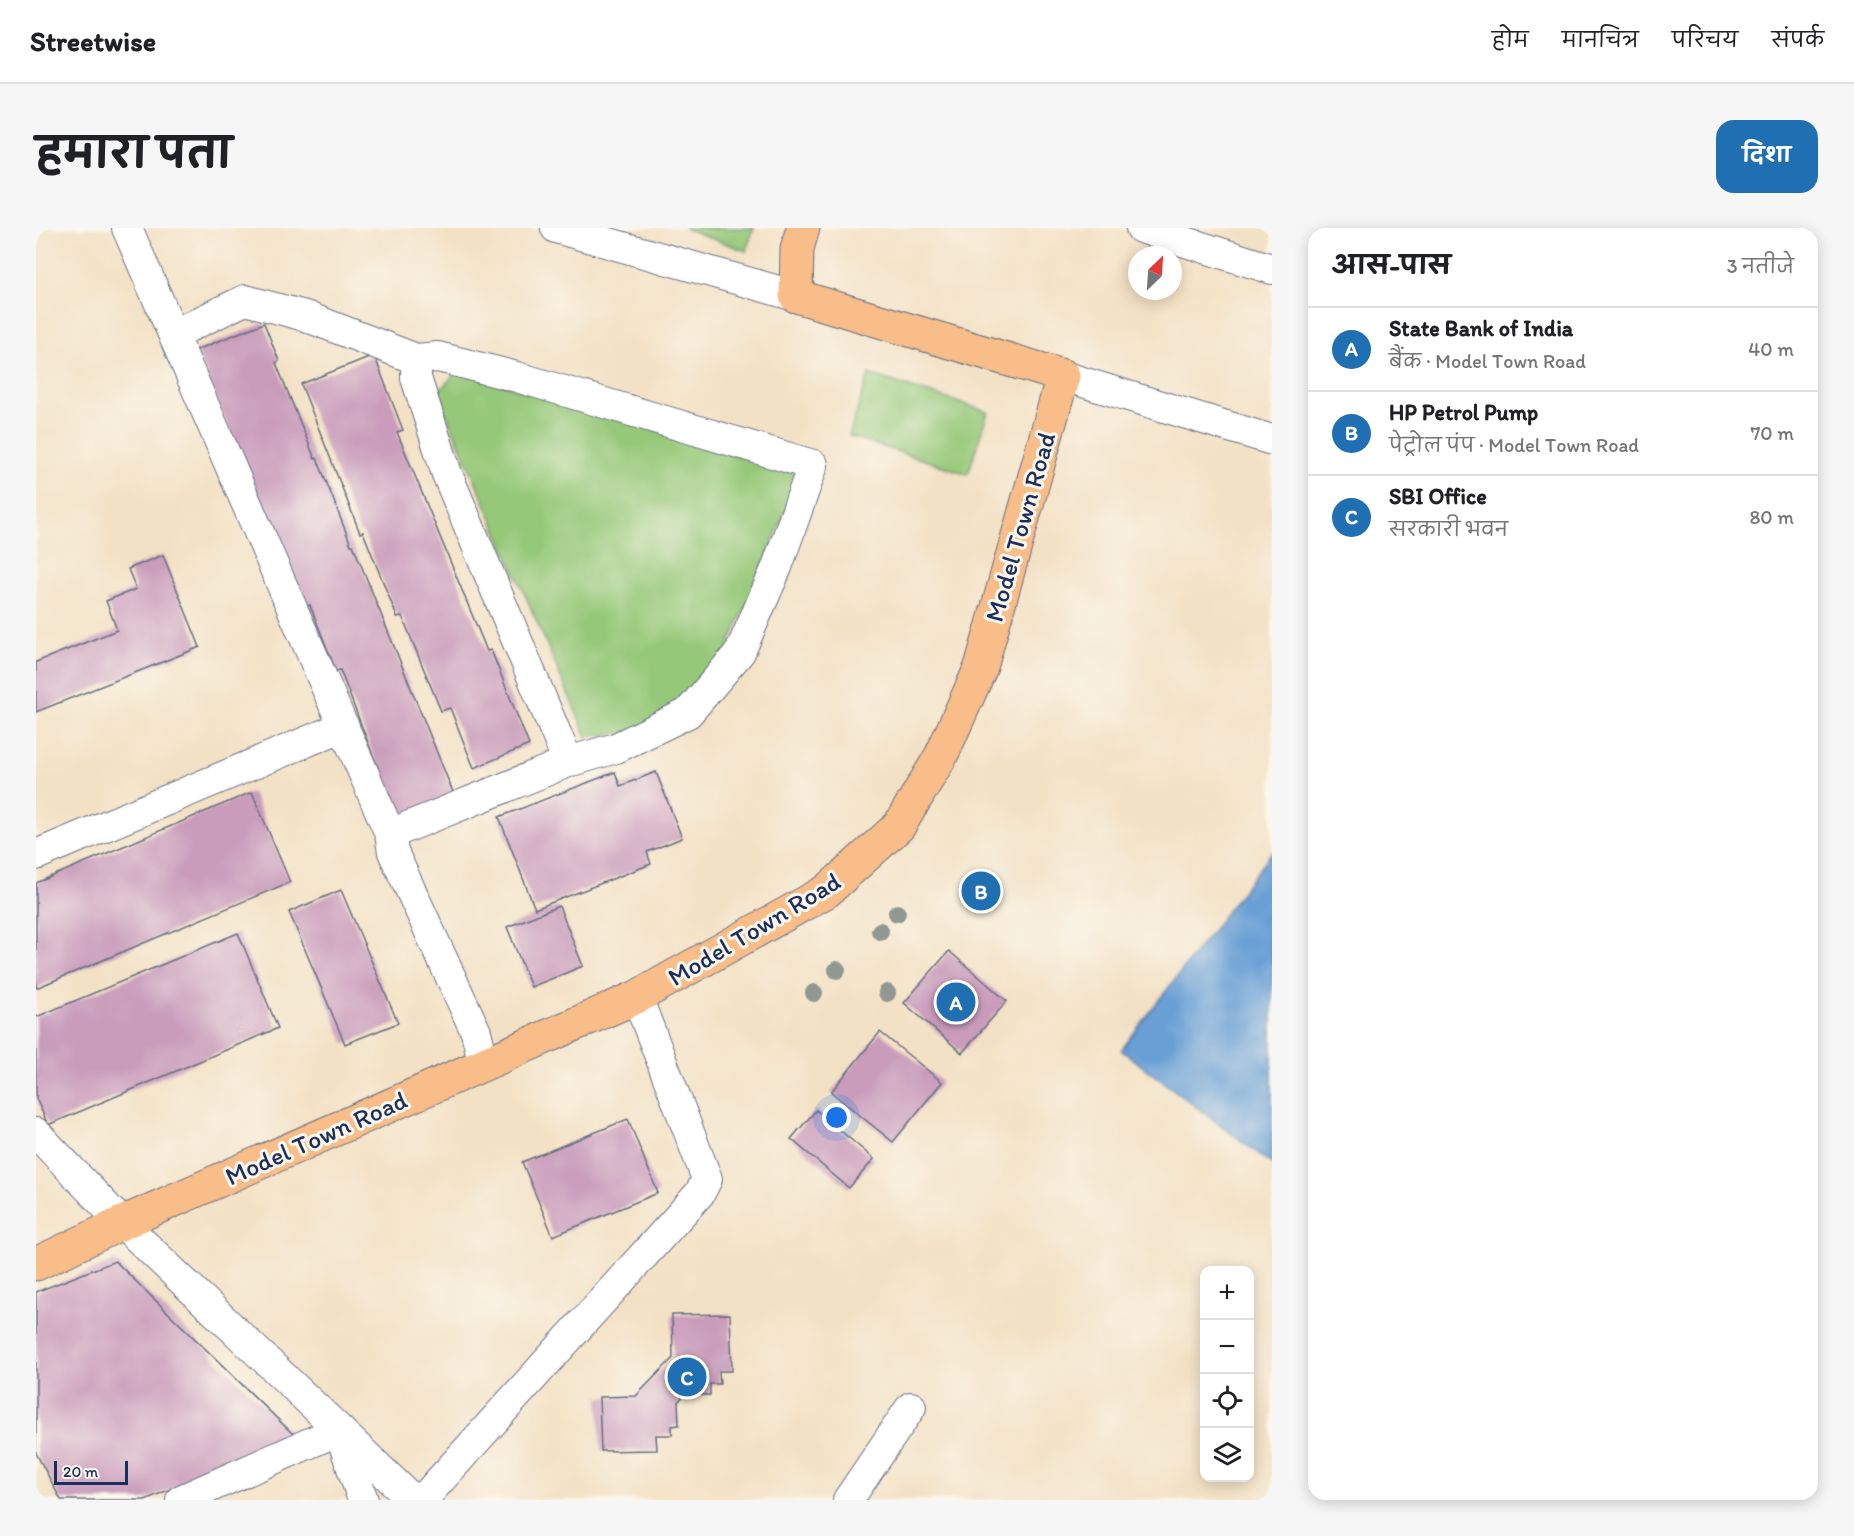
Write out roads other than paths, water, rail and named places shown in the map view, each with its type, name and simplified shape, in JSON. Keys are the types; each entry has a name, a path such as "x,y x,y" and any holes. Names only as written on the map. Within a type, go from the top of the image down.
{"main road":[{"path":"802,228 797,249 796,296 1064,376"},
{"name":"Model Town Road","path":"36,1264 122,1223 638,997 827,891 899,826 941,756 981,667 1064,376"}],"street":[{"path":"127,228 344,726 390,834 393,852 476,1032 484,1065"},
{"path":"559,228 796,296"},
{"path":"1141,228 1272,269"},
{"path":"174,334 245,300 305,316 416,359 438,357 517,377 813,465 777,567 740,652 688,713 616,748 568,762 390,834"},
{"path":"416,359 416,378 447,474 568,762"},
{"path":"1064,376 1272,440"},
{"path":"36,855 344,726"},
{"path":"422,1500 700,1193 707,1179 638,997"},
{"path":"36,1133 122,1223 413,1500"},
{"path":"848,1500 911,1407"},
{"path":"181,1500 339,1430"},
{"path":"339,1430 363,1500"}],"water":[{"path":"1272,852 1272,1164 1121,1050"}],"place":[{"name":"HP Petrol Pump","path":"981,891"},
{"name":"State Bank of India","path":"956,1002"},
{"name":"SBI Office","path":"687,1377"}]}
